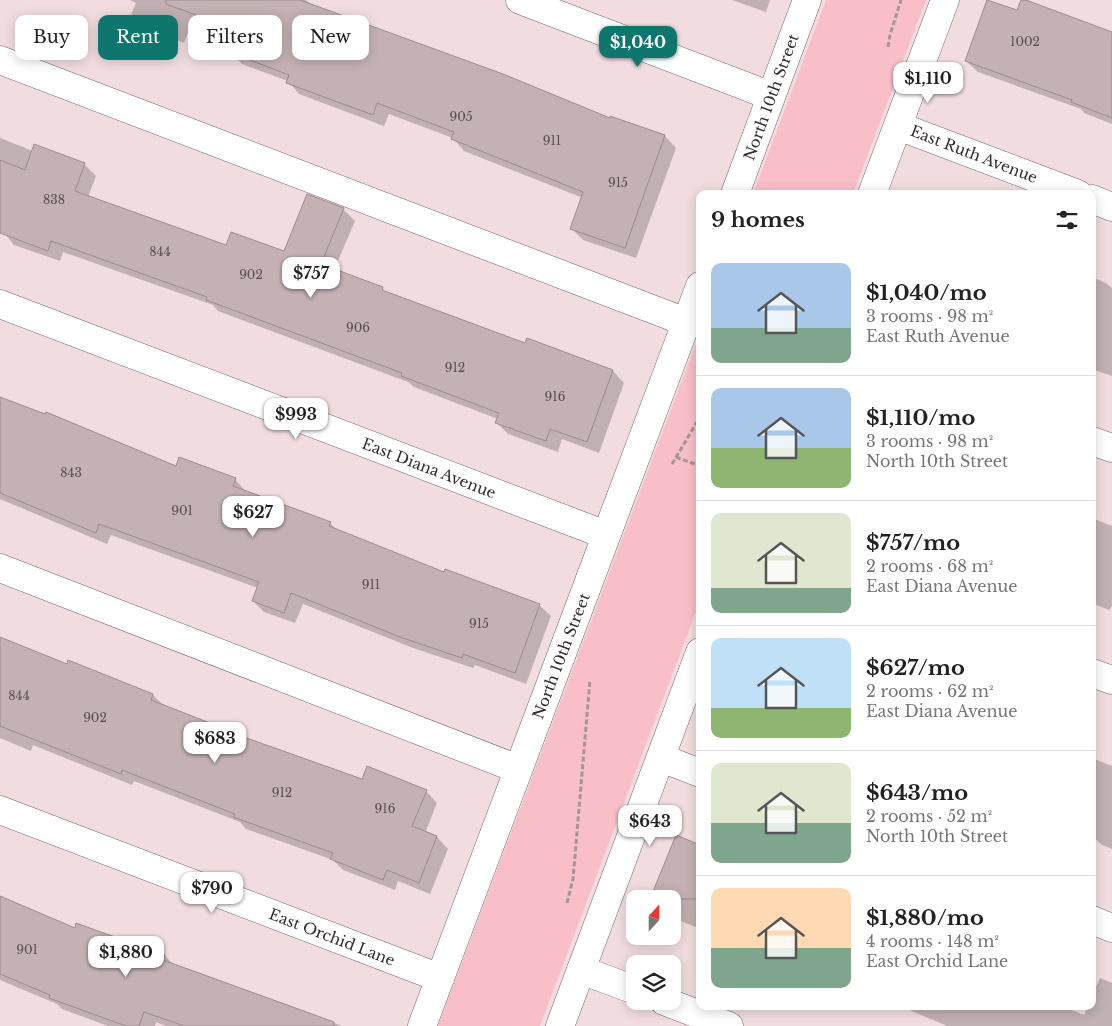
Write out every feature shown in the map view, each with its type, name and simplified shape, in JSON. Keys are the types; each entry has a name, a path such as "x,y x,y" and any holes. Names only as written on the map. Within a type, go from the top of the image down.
{"street":[{"path":"520,0 771,96"},
{"name":"North 10th Street","path":"736,190 807,0"},
{"path":"874,190 945,0"},
{"path":"0,60 686,322"},
{"name":"East Ruth Avenue","path":"898,126 1067,190"},
{"path":"1096,201 1112,207"},
{"name":"North 10th Street","path":"422,1026 696,296"},
{"name":"East Diana Avenue","path":"0,304 606,535"},
{"path":"1096,442 1112,448"},
{"path":"0,568 518,769"},
{"path":"560,1026 696,663"},
{"path":"1096,674 1112,680"},
{"path":"661,758 696,771"},
{"name":"East Orchid Lane","path":"0,810 440,978"},
{"path":"1096,922 1112,928"},
{"path":"581,970 626,987"},
{"path":"681,1008 729,1026"}],"path":[{"path":"667,472 696,424"},
{"path":"676,457 696,464"},
{"path":"566,906 573,879 591,678"}],"shaded area":[{"path":"826,0 926,0 855,190 755,190"},
{"path":"696,344 696,612 540,1026 438,1026"}],"building":[{"path":"166,0 300,0 341,15 292,15 292,60 369,60 369,25 503,74 610,118 610,116 665,135 625,248 570,229 583,192 451,139 454,132 377,103 373,115 286,83 289,75 250,60 282,60 282,15 196,15 166,4"},
{"path":"987,0 1017,10 1021,0 1026,0 1112,32 1112,118 1071,102 1072,100 965,61"},
{"path":"34,144 85,163 75,191 226,245 231,232 284,251 307,194 344,208 321,264 383,287 382,290 525,343 527,338 613,370 587,442 550,429 546,441 495,423 499,413 401,376 402,373 206,300 207,297 51,241 48,251 0,233 0,160 25,170"},
{"path":"0,397 45,414 46,412 176,466 179,457 236,478 233,486 331,522 329,526 444,572 445,569 540,604 515,673 463,654 462,658 400,637 291,593 284,613 252,601 259,582 99,524 96,533 0,493"},
{"path":"0,637 67,664 68,660 153,694 151,700 210,723 210,725 362,779 367,766 427,790 412,826 437,836 419,883 387,870 383,880 330,859 333,853 233,817 235,814 122,770 121,774 0,726"},
{"path":"676,835 696,843 696,899 681,899 681,890 654,890"},
{"path":"0,896 75,928 76,923 165,955 163,960 334,1022 334,1026 184,1026 144,1012 139,1026 126,1026 49,998 50,995 0,974"}]}
